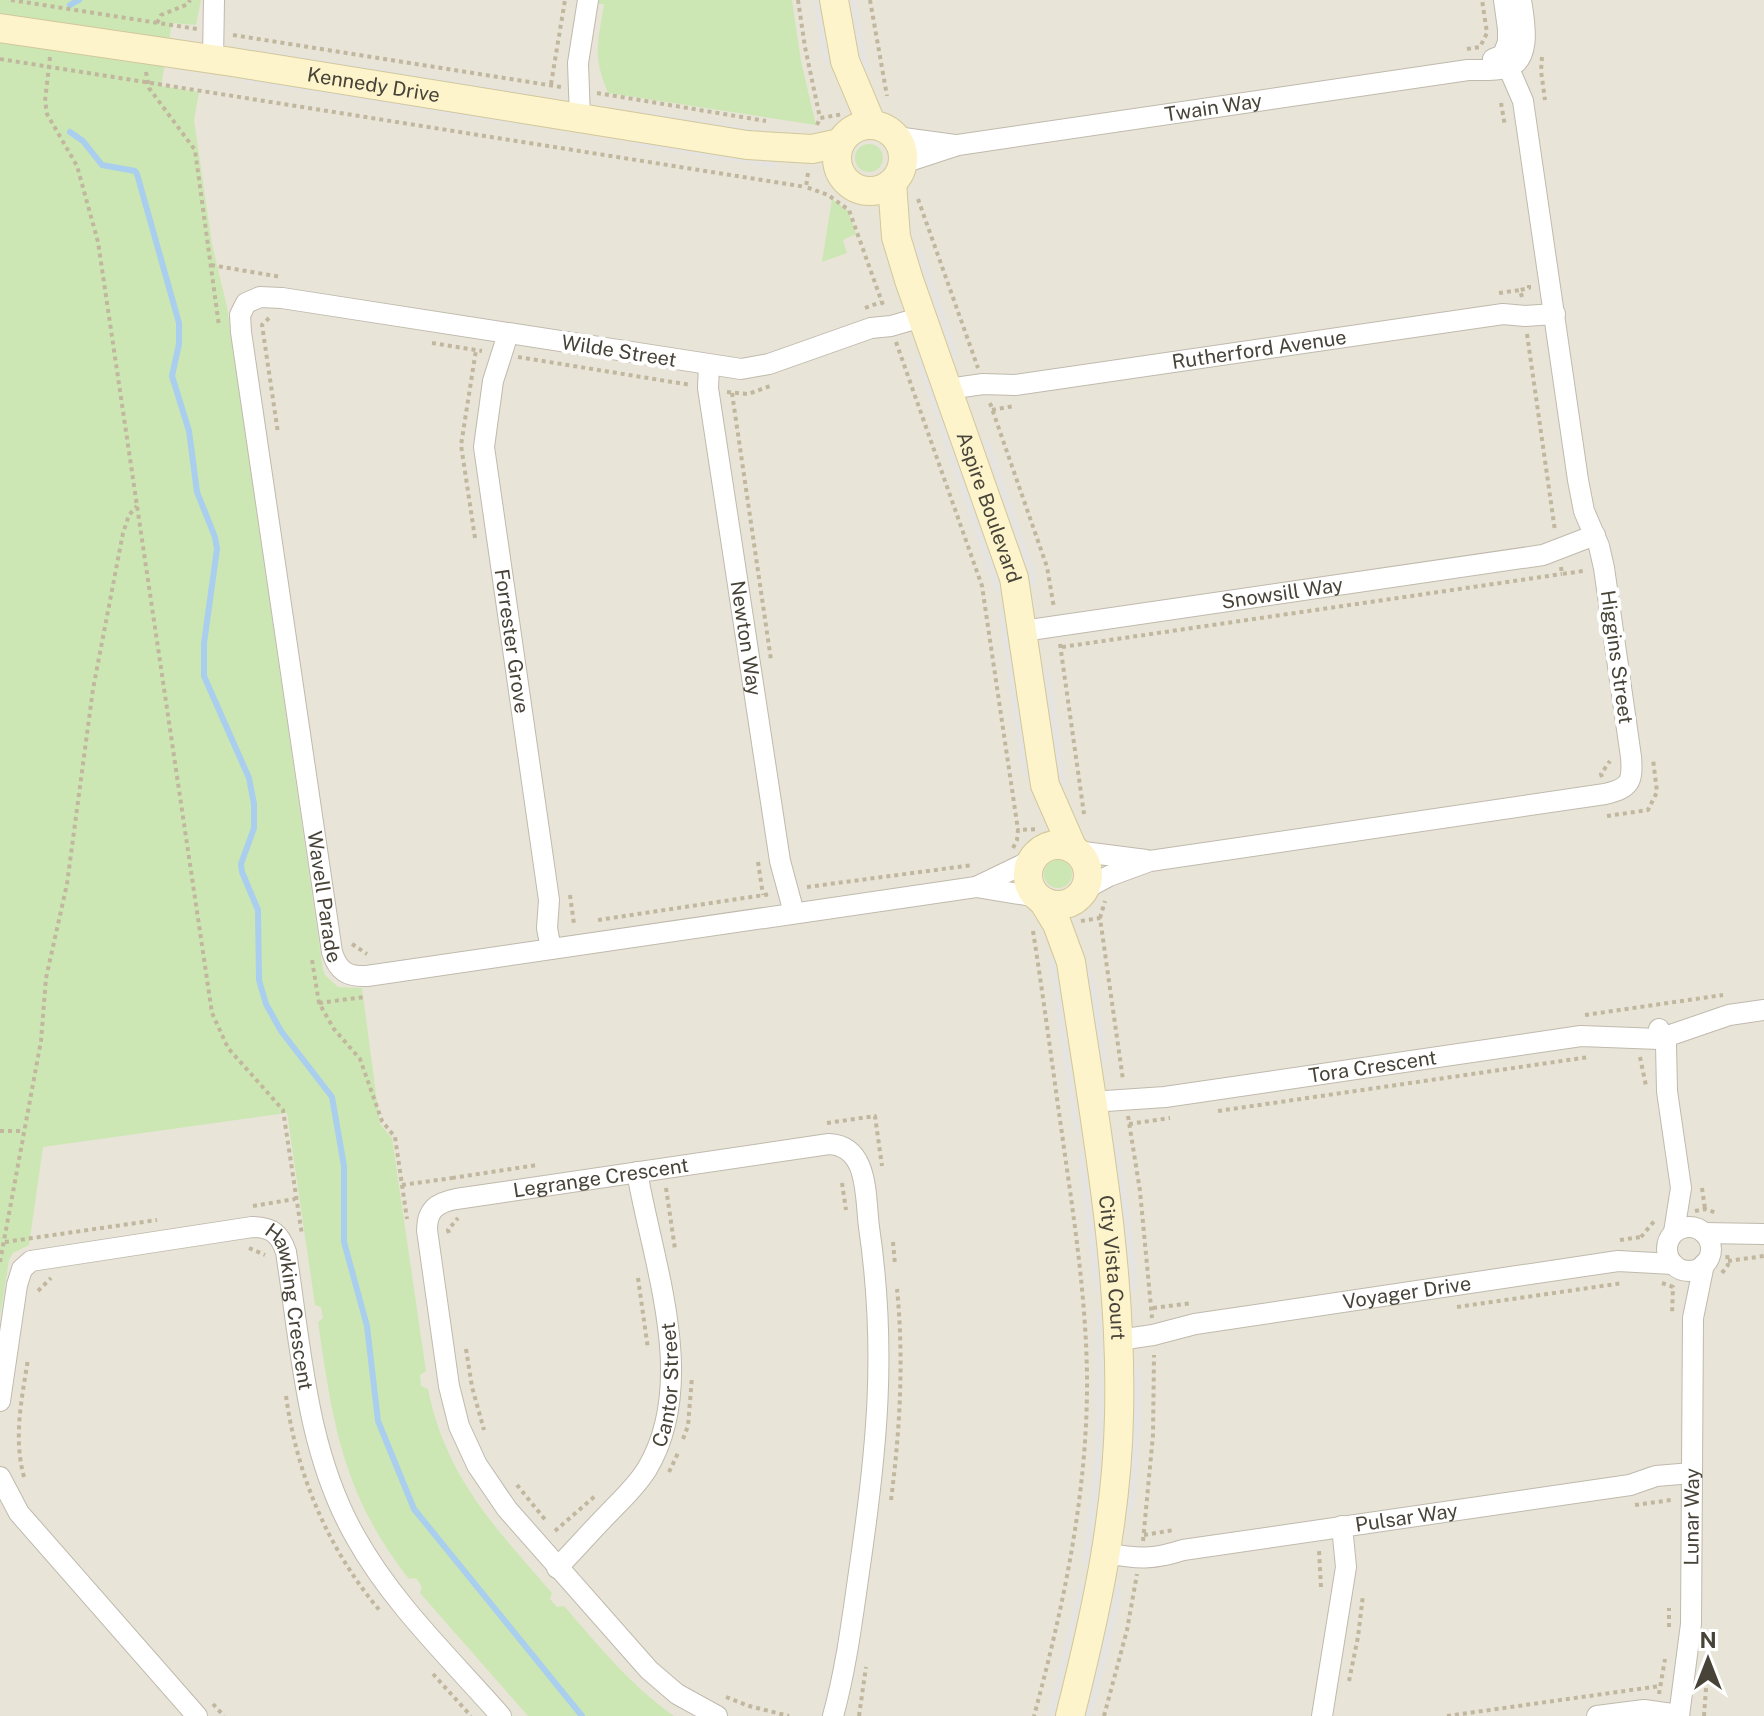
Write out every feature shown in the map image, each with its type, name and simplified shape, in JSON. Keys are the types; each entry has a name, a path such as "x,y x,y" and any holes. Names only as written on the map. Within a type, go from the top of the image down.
{"street":[{"path":"205,44 212,0"},
{"path":"567,99 578,63 588,0"},
{"name":"Aspire Boulevard","path":"834,0 864,136 920,310 1014,578 1045,785 1074,850"},
{"path":"1504,0 1508,29 1505,61 1517,61 1524,47 1521,0"},
{"name":"Kennedy Drive","path":"0,28 205,44 567,99 747,145 850,183"},
{"name":"Twain Way","path":"864,136 958,145 1466,60 1505,61"},
{"name":"Higgins Street","path":"1505,61 1523,101 1582,501 1601,556 1632,768 1627,786 1605,794"},
{"path":"809,167 864,136"},
{"path":"864,136 876,191 850,183 837,161 864,136"},
{"name":"Aspire Boulevard","path":"850,183 896,237"},
{"name":"Wavell Parade","path":"363,311 260,297 246,303 240,315 332,952 339,969 359,976 976,887 1034,858"},
{"name":"Rutherford Avenue","path":"952,398 983,384 1015,385 1554,307"},
{"name":"Wilde Street","path":"363,311 718,367 757,367 882,318 920,310"},
{"name":"Forrester Grove","path":"501,333 491,353 493,381 484,457 549,900 547,928 558,948"},
{"name":"Newton Way","path":"718,367 708,388 780,861 778,893 788,914"},
{"name":"Snowsill Way","path":"1556,559 1595,535"},
{"name":"Snowsill Way","path":"1023,631 1556,559 1601,556"},
{"name":"Aspire Boulevard","path":"1034,858 1045,785"},
{"path":"1040,899 1059,905 1068,904 1091,893 1109,876 1150,861 1605,794"},
{"path":"1071,962 1057,924 1028,879 1034,858 1054,846 1150,861"},
{"path":"1071,962 1091,893 1086,864 1074,850"},
{"name":"Wavell Parade","path":"976,887 1040,899"},
{"name":"City Vista Court","path":"1071,962 1112,1252 1119,1331 1119,1419 1107,1547"},
{"name":"Tora Crescent","path":"1092,1108 1127,1109 1165,1097 1581,1036 1612,1025 1658,1034 1689,1014 1729,1015 1764,1010"},
{"path":"1658,1034 1656,1090 1681,1188 1711,1245 1713,1261"},
{"name":"Legrange Crescent","path":"717,1716 677,1694 649,1670 552,1562 491,1488 468,1448 453,1405 427,1230 428,1216 434,1207 444,1201 651,1180 829,1144 849,1149 858,1160 877,1292 880,1395 872,1482 843,1678 833,1716"},
{"name":"Cantor Street","path":"552,1562 626,1497 647,1469 664,1431 671,1402 670,1354 652,1235 651,1180"},
{"path":"1681,1188 1667,1253 1676,1266 1692,1271 1761,1235"},
{"name":"Hawking Crescent","path":"0,1401 17,1285 22,1269 31,1261 252,1227 273,1230 286,1252 314,1425 342,1510 383,1579 501,1716"},
{"path":"1671,1236 1686,1227 1761,1235"},
{"name":"Voyager Drive","path":"1618,1261 1671,1236"},
{"name":"Voyager Drive","path":"1119,1331 1153,1335 1195,1324 1618,1261 1676,1266"},
{"name":"Lunar Way","path":"1682,1318 1713,1261"},
{"name":"Lunar Way","path":"1676,1266 1692,1480 1691,1624 1679,1715"},
{"name":"Pulsar Way","path":"1107,1547 1183,1550 1630,1485 1656,1476 1692,1480"},
{"path":"0,1477 19,1513 205,1710"},
{"path":"1322,1716 1341,1597 1335,1527"},
{"path":"1070,1716 1107,1547"},
{"name":"Legrange Crescent","path":"843,1678 843,1716"},
{"path":"1597,1716 1644,1710 1679,1715"}],"path":[{"path":"11,0 157,23 205,44 567,99 776,123"},
{"path":"157,23 161,15 188,4 190,0"},
{"path":"565,0 567,99"},
{"path":"798,0 864,136"},
{"path":"0,59 809,167 864,136 889,104 870,0"},
{"path":"1466,60 1480,47 1487,33 1482,0"},
{"path":"51,49 45,101 47,114 77,166 98,242 212,1013 228,1048 283,1110 302,1237"},
{"path":"1542,57 1545,103"},
{"path":"145,65 149,88 195,150 219,327"},
{"path":"1501,103 1506,134"},
{"path":"809,167 828,195 849,210 882,318 982,586 1018,830"},
{"path":"210,265 292,278"},
{"path":"1527,273 1529,288 1520,290 1556,559"},
{"path":"854,312 882,318"},
{"path":"516,371 518,357"},
{"path":"732,393 773,671"},
{"path":"0,1262 41,1041 46,978 67,884 93,689 123,533 129,515 137,506"},
{"path":"1061,647 1556,559 1583,571 1585,586"},
{"path":"1608,747 1610,762 1601,774 1608,815"},
{"path":"1593,818 1648,810 1657,792 1651,747"},
{"path":"570,893 574,924"},
{"path":"1091,893 1100,918"},
{"path":"312,956 319,1003 334,1029 360,1059 382,1121 395,1137"},
{"path":"1630,1051 1641,1057 1656,1090"},
{"path":"1207,1113 1599,1056"},
{"path":"1129,1124 1176,1117"},
{"path":"0,1131 23,1131"},
{"path":"841,1174 847,1220"},
{"path":"402,1185 452,1178 458,1218 448,1230 450,1245"},
{"path":"5,1242 55,1235"},
{"path":"237,1250 252,1248 265,1255"},
{"path":"1713,1261 1764,1256"},
{"path":"637,1272 648,1349"},
{"path":"36,1302 38,1288 50,1278 62,1276"},
{"path":"1653,1278 1673,1287 1682,1318"},
{"path":"1447,1308 1632,1281"},
{"path":"464,1336 472,1387 487,1436"},
{"path":"29,1490 19,1461 18,1432 30,1346"},
{"path":"511,1477 555,1531 602,1490"},
{"path":"1447,1716 1652,1686 1706,1691"},
{"path":"721,1695 789,1716"},
{"path":"205,1710 224,1716"}],"shaded area":[{"path":"0,0 1764,0 1764,1716 0,1716"},
{"path":"813,0 819,0 830,65 822,60"},
{"path":"850,0 856,0 869,69 863,76"},
{"path":"249,48 523,92 530,94 533,100 240,53"},
{"path":"238,74 531,121 522,126 243,81"},
{"path":"641,111 787,134 791,142 632,116"},
{"path":"630,137 762,159 777,163 777,168 634,145"},
{"path":"914,246 922,249 958,353 955,361"},
{"path":"918,350 1003,595 994,590 916,360"},
{"path":"982,438 990,442 1031,560 1037,580 1031,588 1019,544"},
{"path":"1004,604 1030,782 1022,774 999,613"},
{"path":"1043,665 1051,676 1066,782 1061,792"},
{"path":"1054,950 1081,1138 1074,1131 1049,964"},
{"path":"1086,966 1095,978 1108,1058 1102,1068"},
{"path":"1113,1140 1121,1151 1134,1245 1138,1285 1132,1295"},
{"path":"1083,1147 1101,1297 1094,1289 1078,1159"},
{"path":"1102,1305 1100,1484 1088,1570 1083,1558 1096,1445 1097,1315"},
{"path":"1135,1364 1142,1379 1140,1438 1135,1506 1127,1516 1134,1426"},
{"path":"1086,1579 1054,1716 1047,1716 1079,1585"},
{"path":"1117,1583 1122,1593 1111,1642 1092,1716 1085,1716"}],"green space":[{"path":"0,0 201,0 196,25 172,23 161,86 199,92 194,120 212,244 227,307 323,970 338,987 362,988 380,1124 392,1138 426,1371 420,1375 421,1386 428,1389 447,1449 475,1500 552,1593 550,1599 557,1607 564,1606 629,1678 674,1716 528,1716 420,1593 422,1587 416,1578 409,1579 387,1548 355,1488 336,1426 318,1322 323,1318 321,1307 315,1305 287,1113 43,1147 29,1245 13,1253 9,1260 0,1317"},
{"path":"597,0 792,0 801,61 816,125 608,93 598,58 604,4 596,4"},
{"path":"869,144 879,148 883,158 879,168 869,172 859,168 855,158 859,148"},
{"path":"832,199 848,211 856,234 843,240 847,253 822,262"},
{"path":"1058,860 1068,864 1072,874 1068,884 1058,888 1048,884 1044,874 1048,864"}],"waterway":[{"path":"70,5 79,0"},
{"path":"70,132 83,141 102,165 135,171 137,174 179,323 179,344 172,376 189,431 197,492 217,549 204,643 204,676 249,778 254,804 254,828 241,864 258,910 259,980 266,1004 281,1031 332,1097 344,1166 344,1242 367,1326 378,1421 414,1509 582,1716"}]}
